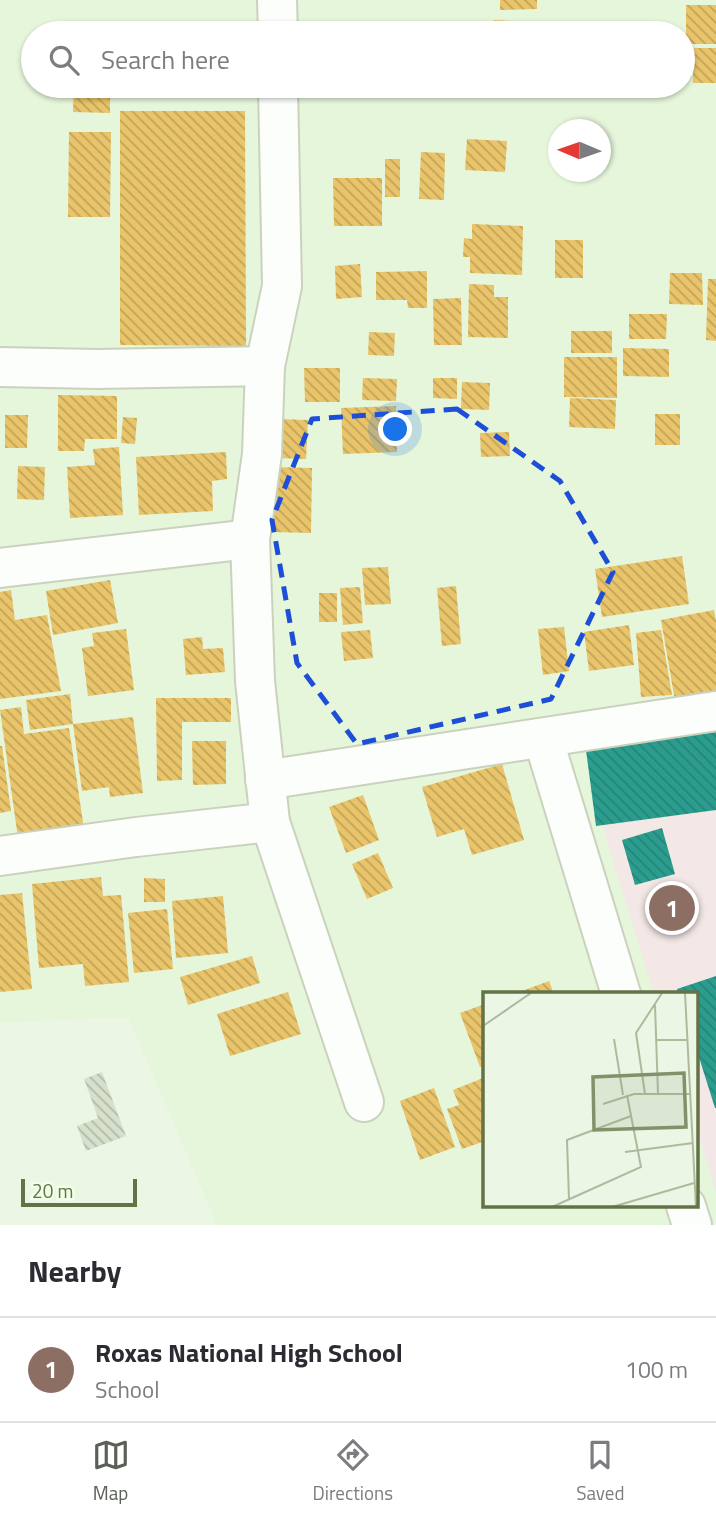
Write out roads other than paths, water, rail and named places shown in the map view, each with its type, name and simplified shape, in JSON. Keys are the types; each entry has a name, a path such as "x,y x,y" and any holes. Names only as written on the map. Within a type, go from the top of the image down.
{"street":[{"path":"277,0 278,21"},
{"path":"278,98 282,286 265,366 262,454 250,539 255,681 270,822 364,1102"},
{"path":"0,367 97,369 265,366"},
{"path":"0,568 250,539"},
{"path":"265,780 716,711"},
{"path":"542,738 620,992"},
{"path":"0,856 270,822"},
{"path":"687,1208 692,1225"}],"place":[{"name":"Roxas National High School","path":"672,908"}]}
